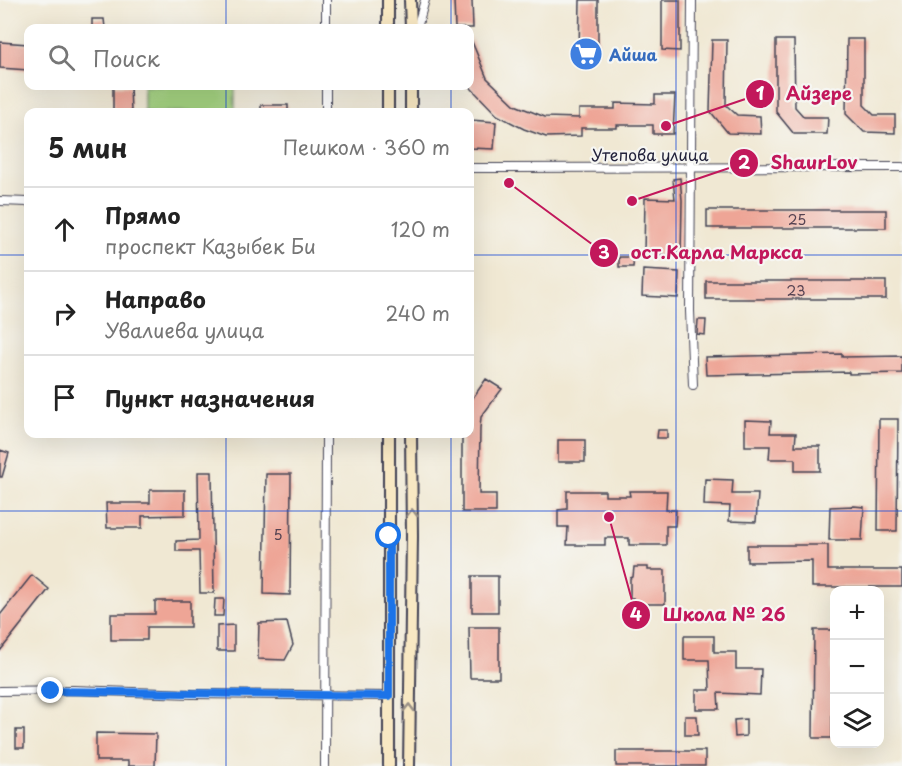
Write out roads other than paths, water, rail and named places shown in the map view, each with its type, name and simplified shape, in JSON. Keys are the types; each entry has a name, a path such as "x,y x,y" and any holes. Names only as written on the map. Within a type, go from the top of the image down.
{"street":[{"path":"326,0 326,24"},
{"path":"388,0 388,24"},
{"path":"410,0 411,24"},
{"path":"418,24 424,0"},
{"path":"692,0 690,311 693,385"},
{"path":"326,90 326,108"},
{"path":"388,90 388,108"},
{"path":"411,90 411,108"},
{"name":"Утепова улица","path":"474,168 902,167"},
{"path":"0,201 24,202"},
{"path":"325,766 326,438"},
{"path":"389,438 389,766"},
{"path":"409,766 411,438"},
{"path":"0,691 73,690 389,696"}],"place":[{"name":"Айша","path":"586,54"},
{"name":"Айзере","path":"666,126"},
{"name":"ост.Карла Маркса","path":"509,183"},
{"name":"ShaurLov","path":"632,201"},
{"name":"Школа № 26","path":"609,517"}]}
